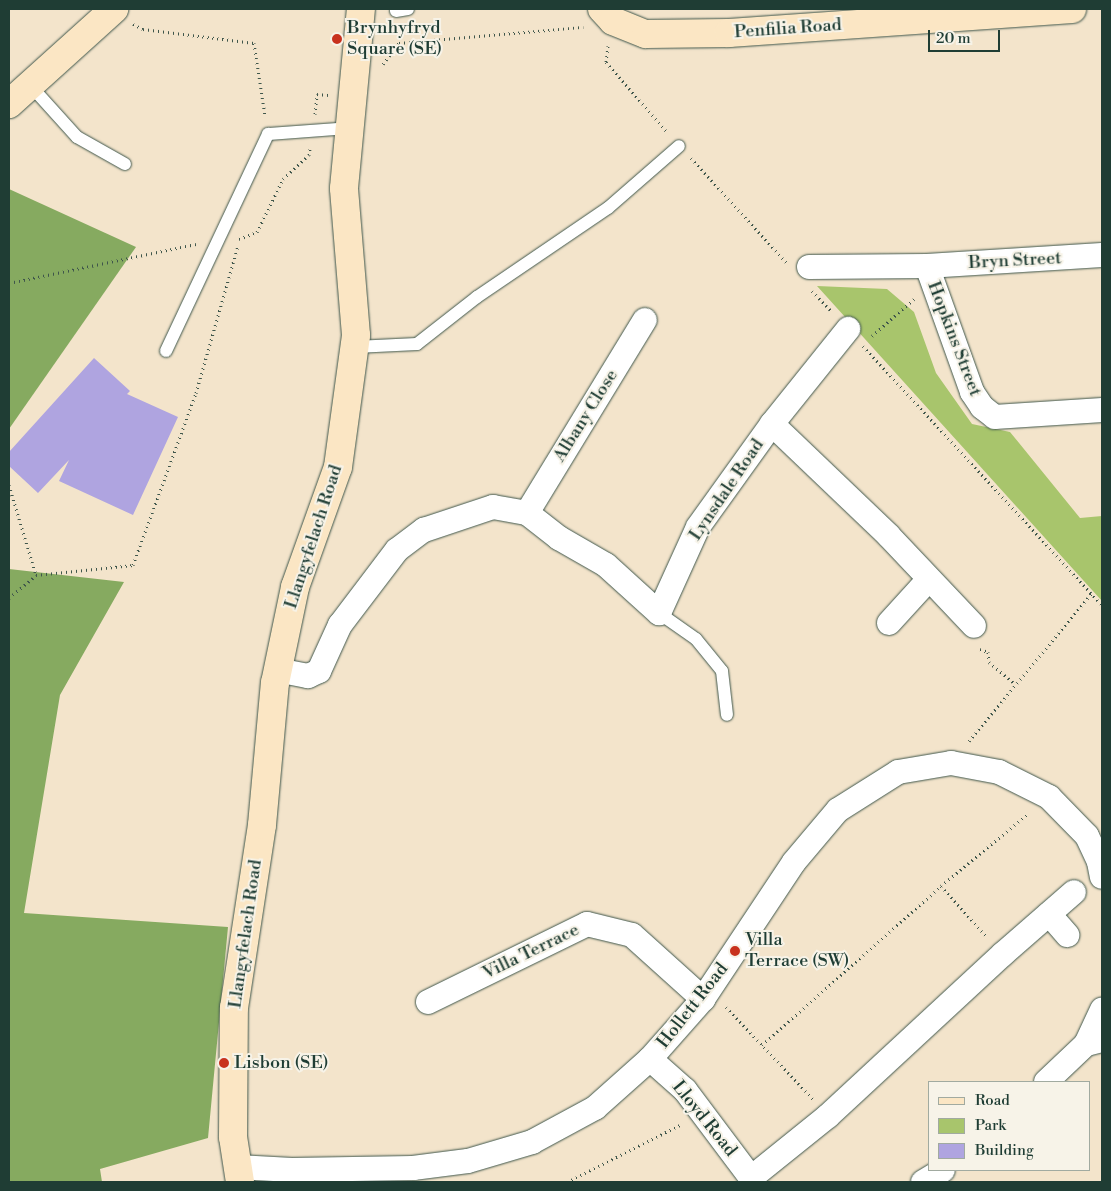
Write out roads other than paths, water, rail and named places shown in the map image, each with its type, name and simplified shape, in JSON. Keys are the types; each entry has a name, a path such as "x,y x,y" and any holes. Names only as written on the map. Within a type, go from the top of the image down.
{"main road":[{"name":"Llangyfelach Road","path":"239,1175 233,1137 234,1008 262,825 277,670 295,587 338,467 355,348 356,335 344,188 361,9"},
{"name":"Penfilia Road","path":"602,9 613,21 646,34 729,33 1072,9"},
{"path":"9,104 112,10"}],"street":[{"name":"Bryn Street","path":"808,276 930,275 1102,255"},
{"name":"Hopkins Street","path":"930,275 972,392 982,407 995,418 1102,410"},
{"name":"Albany Close","path":"527,513 645,320"},
{"name":"Lynsdale Road","path":"659,613 698,527 772,424 855,337"},
{"name":"Lynsdale Road","path":"772,424 888,535 974,626"},
{"path":"277,670 308,676 318,671 340,625 397,550 424,530 492,507 527,513 559,538 606,565 659,613"},
{"path":"888,623 929,578"},
{"name":"Hollett Road","path":"239,1175 292,1170 413,1168 468,1161 532,1142 595,1108 650,1059 706,994 794,862 838,810 898,772 950,763 999,772 1049,797 1086,836 1099,862 1102,877"},
{"path":"752,1180 828,1116 1003,954 1074,892"},
{"path":"1049,914 1068,935"},
{"name":"Villa Terrace","path":"428,1002 587,924 632,935 706,994"},
{"path":"1047,1081 1094,1042 1102,1010"},
{"name":"Lloyd Road","path":"650,1059 685,1090 752,1180"},
{"path":"923,1182 940,1171"}],"lane":[{"path":"30,85 77,137 125,164"},
{"path":"166,351 268,134 349,128"},
{"path":"355,348 417,344 477,297 608,208 679,146"},
{"path":"659,613 696,639 722,671 727,715"}],"place":[{"name":"Brynhyfryd Square (SE)","path":"337,39"},
{"name":"Villa Terrace (SW)","path":"735,951"},
{"name":"Lisbon (SE)","path":"224,1063"}]}
